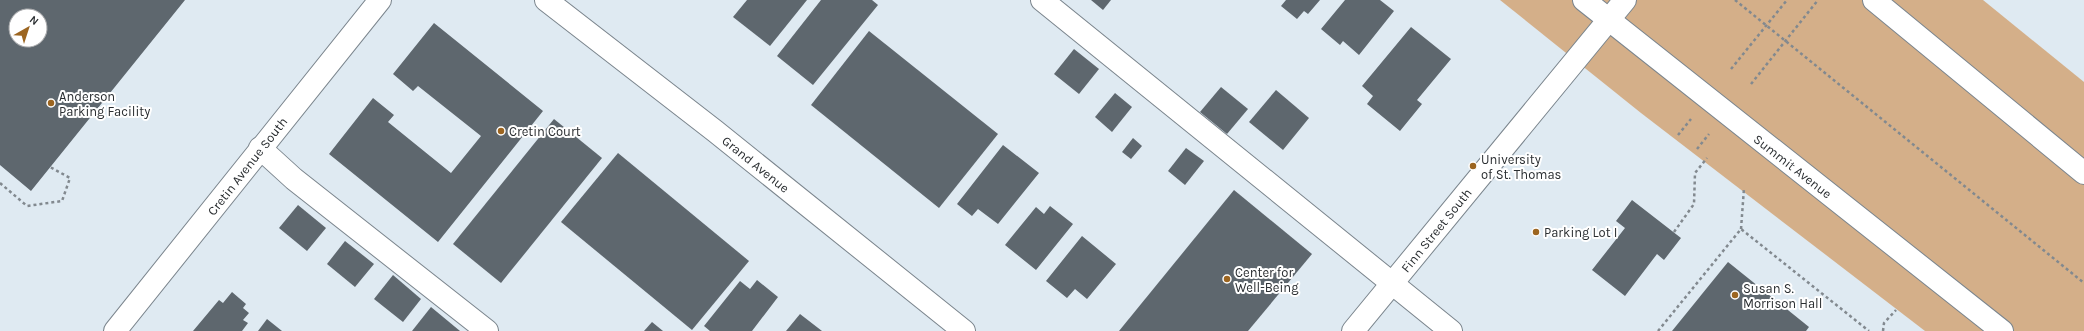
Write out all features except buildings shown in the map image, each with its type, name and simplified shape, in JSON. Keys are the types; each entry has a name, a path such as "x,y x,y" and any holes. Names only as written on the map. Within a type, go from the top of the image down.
{"street":[{"name":"Cretin Avenue South","path":"115,331 380,0"},
{"name":"Grand Avenue","path":"546,0 715,131 964,331"},
{"path":"1042,0 1451,331"},
{"name":"Summit Avenue","path":"1584,0 2002,331"},
{"name":"Finn Street South","path":"1353,331 1625,0"},
{"path":"1874,0 2084,173"},
{"path":"260,148 294,179 487,331"}],"path":[{"path":"1735,0 2084,283"},
{"path":"1731,69 1787,0"},
{"path":"1750,84 1818,0"},
{"path":"1678,135 1695,114"},
{"path":"1697,149 1714,129"},
{"path":"1674,232 1694,204 1695,173 1706,158"},
{"path":"0,183 27,206 62,201 70,178 50,167"},
{"path":"1658,331 1741,229 1744,188"},
{"path":"1741,229 1869,331"},
{"path":"1883,331 1884,323 1896,310"}],"shaded area":[{"path":"1500,0 1983,0 2084,82 2084,331 1925,331 1641,113"}],"place":[{"name":"Anderson Parking Facility","path":"51,103"},
{"name":"Cretin Court","path":"501,131"},
{"name":"University of St. Thomas","path":"1473,166"},
{"name":"Parking Lot I","path":"1536,232"},
{"name":"Center for Well-Being","path":"1227,279"},
{"name":"Susan S. Morrison Hall","path":"1735,295"}]}
